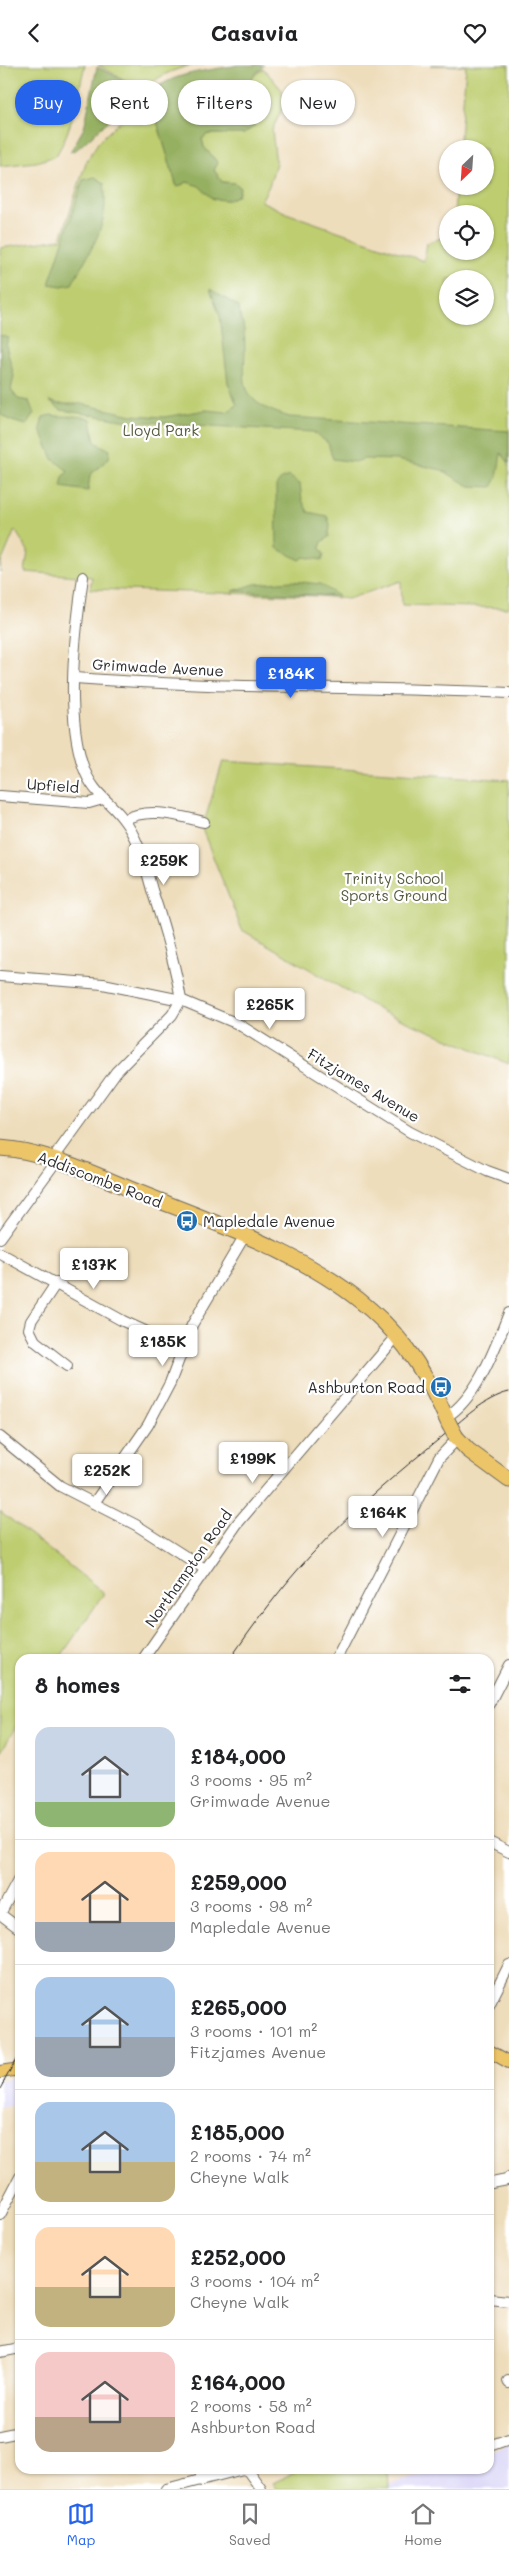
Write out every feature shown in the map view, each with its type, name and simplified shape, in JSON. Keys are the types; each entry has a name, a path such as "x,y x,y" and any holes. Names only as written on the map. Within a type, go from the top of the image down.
{"highway":[{"name":"Addiscombe Road","path":"0,1148 55,1160 245,1235 299,1262 351,1294 372,1310 397,1336 420,1367 452,1429 468,1450 509,1480"}],"main road":[{"path":"494,2054 509,2062"},
{"path":"0,2072 15,2070"}],"street":[{"path":"0,1239 116,1072 172,1015 180,1000 158,908 139,848 124,820 91,784 78,747 75,678 83,577"},
{"name":"Grimwade Avenue","path":"75,678 170,685 356,687 509,693"},
{"name":"Upfield","path":"0,796 89,803 103,799"},
{"path":"124,820 133,815 157,813 204,822"},
{"name":"Fitzjames Avenue","path":"0,976 103,984 180,1000 238,1024 410,1131 487,1171 509,1179"},
{"path":"94,1503 147,1426 170,1383 194,1321 245,1235"},
{"path":"0,1253 57,1282 123,1321 182,1348"},
{"path":"57,1282 31,1321 29,1329 35,1341 67,1366"},
{"path":"339,1654 439,1458 458,1410 470,1395 509,1313"},
{"name":"Northampton Road","path":"146,1654 248,1510 397,1336"},
{"path":"0,1437 60,1486 136,1525 205,1569"},
{"path":"494,1694 509,1665"},
{"path":"494,1844 509,1852"},
{"path":"15,1886 0,1914 15,1925"},
{"path":"494,1995 509,1965"},
{"path":"494,2181 507,2180 509,2177"},
{"path":"0,2215 15,2186"},
{"path":"494,2300 509,2301"},
{"path":"0,2352 15,2349"},
{"path":"0,2437 15,2433"},
{"path":"494,2445 509,2439"},
{"path":"201,2474 202,2481"},
{"path":"166,2489 226,2474"},
{"path":"250,2474 261,2489"}],"shaded area":[{"path":"15,2078 15,2106 0,2107 0,2080"},
{"path":"509,2443 509,2489 389,2489 388,2485 426,2474 494,2474 494,2450"}],"green space":[{"path":"0,65 85,65 81,82 81,80 15,80 15,125 70,125 56,156 36,162 0,166"},
{"path":"98,65 192,65 178,69 156,80 125,80"},
{"path":"238,65 264,65 252,80 178,80 178,125 254,125 244,134 208,134 202,139 204,147 218,163 214,170 222,182 235,183 240,187 238,195 228,200 213,199 199,186 187,182 177,187 158,125 168,125 168,81 202,71"},
{"name":"Lloyd Park","path":"430,65 509,65 509,608 402,605 401,581 348,599 319,596 90,589 92,577 25,572 28,551 15,530 1,563 0,572 0,248 61,239 86,162 99,141 116,125 158,125 177,187 187,182 199,185 213,199 228,200 238,195 240,188 235,183 222,182 214,170 218,163 204,147 202,139 208,134 244,134 249,125 271,125 271,80 252,80 263,68 281,89 281,111 272,130 276,163 269,186 261,201 289,214 424,261 427,243 439,239 439,260 494,260 494,205 455,205 455,195 494,195 494,140 460,140 466,66"},
{"path":"97,67 123,80 94,80"},
{"path":"91,95 91,125 104,125 76,150 70,152 84,128"},
{"path":"95,177 104,183 105,199 102,225 97,237 72,284 62,286 49,284 83,180"},
{"path":"210,289 239,307 244,330 244,374 246,385 257,403 290,417 509,431 509,463 501,453 497,478 492,487 469,486 442,470 397,460 364,459 355,462 333,459 328,443 313,432 128,421 61,410 49,401 59,404 82,404 132,415 164,417 206,410 227,412 237,405 228,383 220,316"},
{"path":"0,335 9,338 6,345 14,376 11,390 18,399 29,401 34,414 26,425 12,421 0,414"},
{"path":"51,415 91,419 95,442 110,450 109,458 90,475 88,491 61,487 63,477 68,471 53,459 40,429 43,417"},
{"path":"289,476 300,484 302,500 308,512 327,516 330,524 329,537 322,542 320,548 324,554 322,560 304,557 300,560 277,548 276,486 281,479"},
{"path":"292,581 320,584 339,596 233,591 255,584"},
{"name":"Trinity School Sports Ground","path":"223,761 509,780 509,1064 383,1012 242,930 202,829"},
{"path":"0,1511 103,1592 103,1595 62,1654 15,1654 15,1728 0,1753"},
{"path":"291,2474 388,2474 389,2489 277,2489 273,2483"}],"tram line":[{"path":"234,1654 290,1579 343,1523 392,1478 474,1410 491,1399 509,1392"},
{"path":"0,2089 15,2061"}],"place":[{"name":"Mapledale Avenue","path":"187,1221"},
{"name":"Ashburton Road","path":"441,1387"}]}
